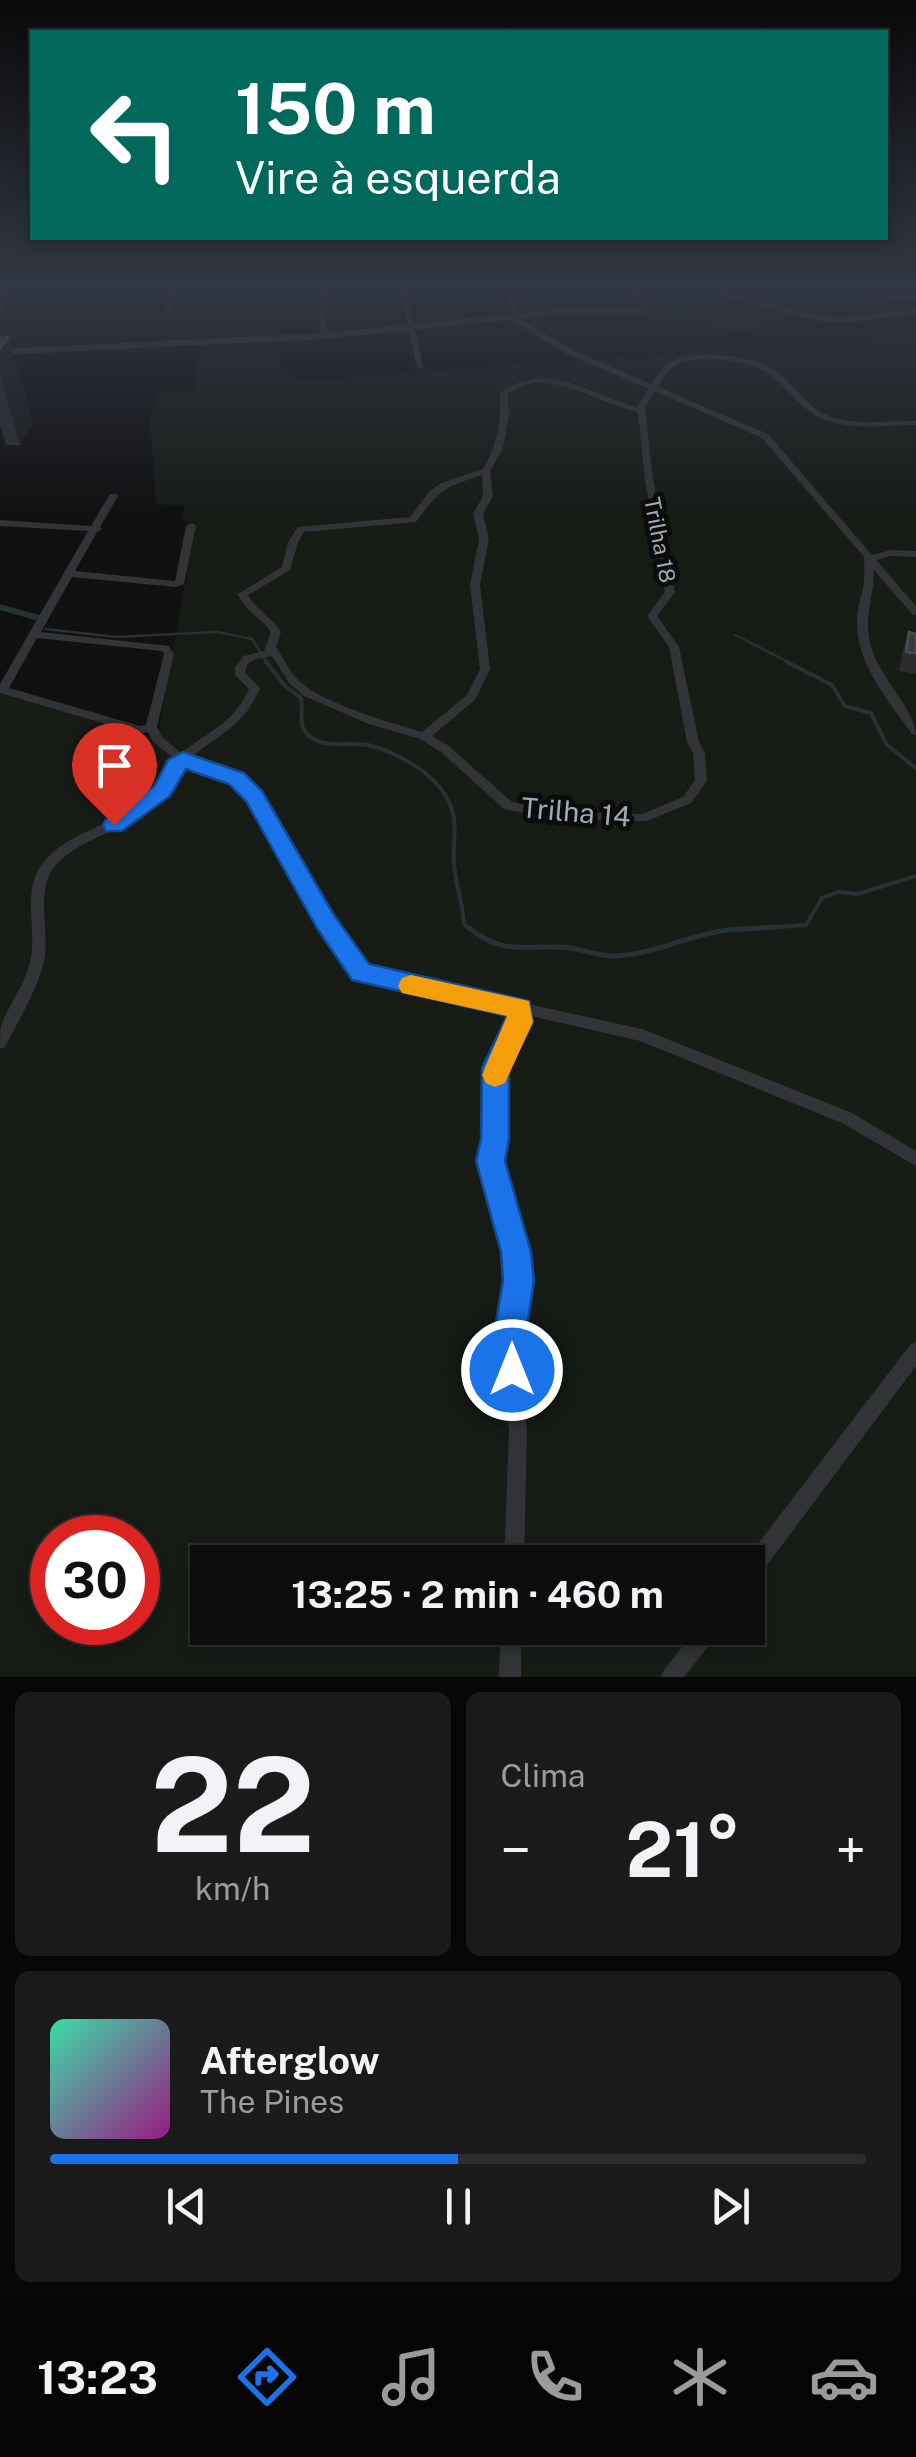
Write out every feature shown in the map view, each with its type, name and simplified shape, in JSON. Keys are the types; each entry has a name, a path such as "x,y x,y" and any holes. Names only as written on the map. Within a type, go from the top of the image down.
{"street":[{"path":"421,360 422,367"},
{"path":"589,360 765,436 916,612"},
{"path":"270,651 294,682 308,692 373,721 424,736 471,696 485,670 475,585 484,540 478,514 488,496 486,471 500,448 504,393 518,382 540,377 559,380 641,410 671,364 750,361 766,368 811,410 830,420 864,424 916,422"},
{"name":"Trilha 18","path":"641,410 670,592 652,616 674,648 693,742"},
{"path":"270,651 276,632 272,624 242,597 250,587 287,568 297,533 314,526 413,520 424,503 444,485 486,471"},
{"path":"113,496 1,689 140,730 152,727"},
{"path":"0,523 97,529"},
{"path":"71,574 176,584 181,582 191,526"},
{"path":"867,558 891,553 916,554"},
{"path":"867,558 870,569 862,614 864,648 916,731"},
{"path":"34,634 155,646 169,654 152,727 157,739 183,760 244,784 325,922 361,972 642,1035 847,1118 916,1160"},
{"path":"0,1044 28,988 39,952 40,889 46,870 65,853 138,810 162,791 176,765 231,726 250,706 255,688 239,674 240,663 270,651"},
{"name":"Trilha 14","path":"424,736 445,749 508,806 602,818 643,818 688,800 702,780 699,753 693,742"},
{"path":"515,1545 518,1431 509,1339 518,1281 507,1211 490,1161 495,1139 495,1068 520,1022 520,1008"},
{"path":"765,1549 797,1502 874,1410 916,1351"},
{"path":"510,1677 511,1645"},
{"path":"671,1677 696,1645"}],"shaded area":[{"path":"198,360 281,360 280,369 304,381 583,360 916,360 916,1677 0,1677 0,695 1,692 157,738 196,524 182,522 185,506 156,504 150,423 155,393 193,391"}],"building":[{"path":"909,632 916,634 916,653 906,652"}],"waterway":[{"path":"0,607 35,617"},
{"path":"46,629 116,637 217,632 252,639 268,664"},
{"path":"735,635 792,664"},
{"path":"266,662 285,686 301,698 302,725 308,735 324,743 368,745 388,751 417,767 441,789 454,817 455,871 464,924 471,930"},
{"path":"787,662 832,685 845,706 871,713 887,745 916,768"},
{"path":"740,930 806,925 822,898 838,892 858,894 916,876"},
{"path":"468,927 505,946 570,948 610,956 630,955 721,931 776,927"}],"slow traffic":[{"path":"411,986 520,1008 520,1022 495,1075"}],"route":[{"path":"114,825 162,791 183,760 237,778 254,796 325,922 361,972 373,978 520,1008 520,1022 495,1068 495,1139 490,1161 516,1252 518,1281 509,1339 512,1370"}]}
